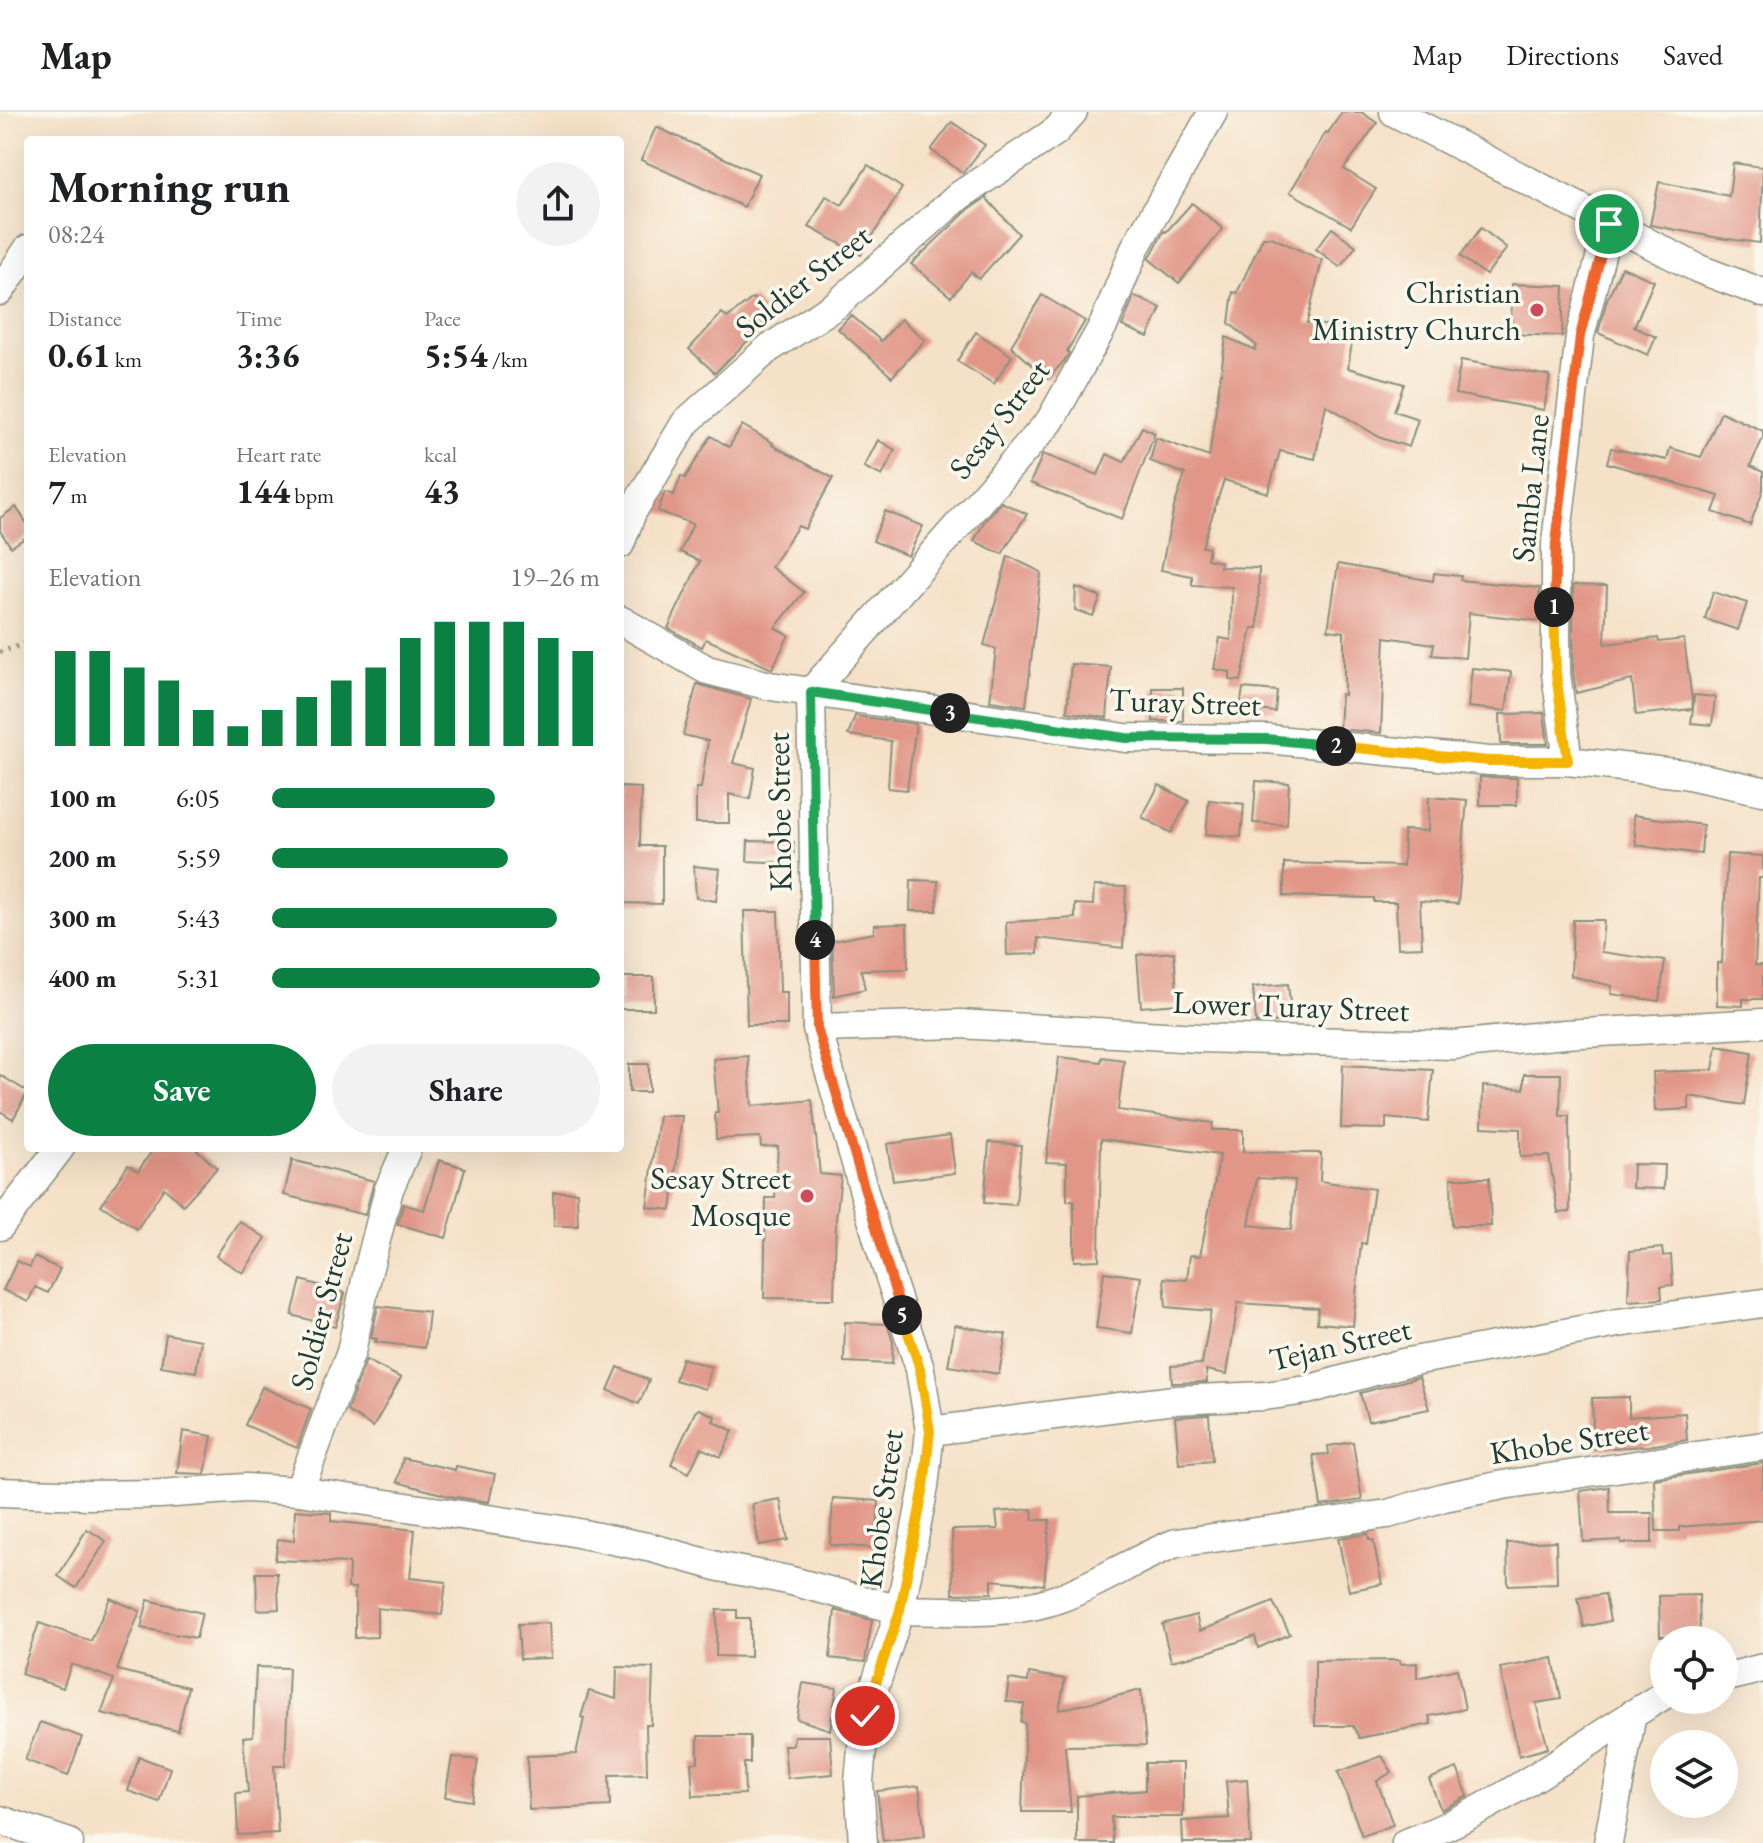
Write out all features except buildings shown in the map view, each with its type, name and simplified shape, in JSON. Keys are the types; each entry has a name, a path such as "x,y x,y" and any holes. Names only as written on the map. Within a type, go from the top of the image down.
{"street":[{"name":"Soldier Street","path":"624,533 632,512 686,422 768,349 836,305 959,196 1056,131 1073,112"},
{"name":"Sesay Street","path":"811,692 1050,421 1104,324 1136,246 1213,112"},
{"path":"1394,112 1699,269 1763,293"},
{"name":"Samba Lane","path":"1568,761 1556,674 1556,543 1580,336 1609,224"},
{"path":"0,291 24,255"},
{"name":"Turay Street","path":"624,622 707,670 770,686 1126,738 1267,739 1489,761 1568,761 1684,774 1763,791"},
{"name":"Khobe Street","path":"811,692 817,1028 880,1247 920,1369 930,1431 924,1487 900,1610 975,1611 1057,1599 1176,1543 1388,1514 1444,1497 1503,1485 1763,1446"},
{"name":"Lower Turay Street","path":"817,1028 960,1024 1198,1038 1453,1045 1565,1034 1763,1023"},
{"path":"0,1226 57,1152"},
{"name":"Soldier Street","path":"299,1491 351,1352 389,1189 405,1152"},
{"name":"Tejan Street","path":"930,1431 1174,1400 1293,1392 1403,1363 1618,1323 1763,1303"},
{"path":"0,1492 87,1495 245,1488 299,1491 568,1531 788,1580 900,1610 865,1716 859,1782 863,1843"},
{"path":"1738,1674 1763,1668"},
{"path":"1406,1843 1445,1829 1650,1703"},
{"path":"1608,1843 1632,1714"},
{"path":"0,1820 69,1843"}],"path":[{"path":"0,652 24,644"}],"place":[{"name":"Christian Ministry Church","path":"1537,310"},
{"name":"Sesay Street Mosque","path":"807,1196"}],"route":[{"path":"865,1716 900,1610 924,1487 930,1431 920,1369 880,1247 817,1028 811,692 1126,738 1267,739 1489,761 1568,761 1556,674 1556,543 1580,336 1609,224"}]}
